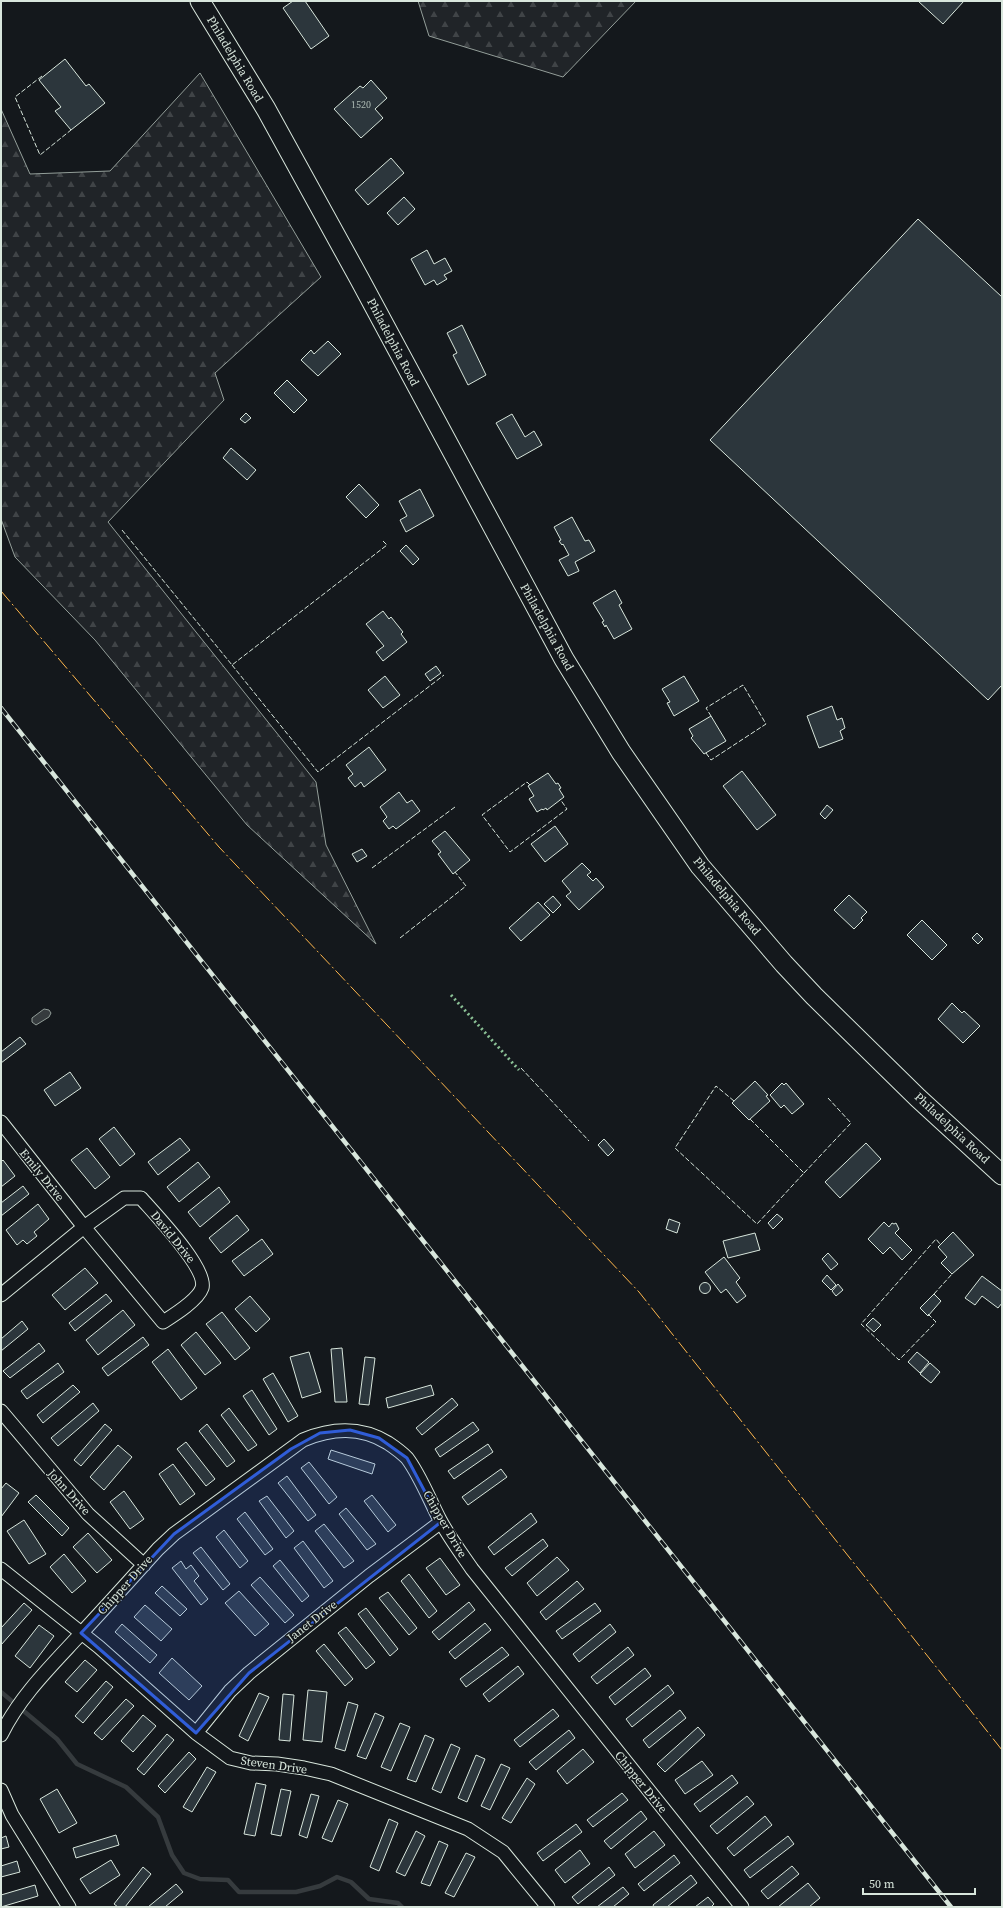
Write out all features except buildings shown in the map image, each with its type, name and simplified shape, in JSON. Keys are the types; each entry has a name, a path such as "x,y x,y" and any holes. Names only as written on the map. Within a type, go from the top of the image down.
{"main road":[{"name":"Philadelphia Road","path":"200,1 266,109 359,278 564,659 595,712 649,794 700,866 784,964 918,1098 1002,1175"}],"street":[{"name":"Emily Drive","path":"1,1122 84,1227"},
{"name":"David Drive","path":"1,1295 84,1227 124,1198 141,1198 199,1270 202,1278 202,1287 198,1295 163,1322 84,1227"},
{"name":"John Drive","path":"1,1411 88,1514 144,1565"},
{"name":"Chipper Drive","path":"1,1735 9,1718 23,1698 81,1633 174,1534 290,1449 320,1433 333,1430 350,1430 379,1438 407,1458 441,1522 472,1569 742,1907"},
{"name":"Janet Drive","path":"196,1733 230,1691 254,1669 369,1576 441,1522"},
{"name":"Steven Drive","path":"1,1569 81,1633 196,1733 230,1758 251,1763 277,1764 304,1768 331,1774 468,1829 503,1852 548,1907"},
{"path":"1,1790 12,1815 69,1907"}],"highlighted area":[{"path":"350,1430 379,1438 393,1447 407,1458 441,1522 249,1673 196,1733 81,1633 174,1534 291,1449 320,1433"}],"green space":[{"path":"418,1 636,1 563,77 429,36"},
{"path":"200,73 321,277 215,373 224,400 108,522 316,782 326,845 376,944 247,825 95,640 15,557 1,519 1,109 30,174 110,171"}],"shaded area":[{"path":"44,1009 49,1010 51,1013 49,1017 36,1025 32,1022 32,1018"}],"waterway":[{"path":"1,1692 57,1739 77,1764 126,1787 158,1817 172,1855 184,1873 200,1879 228,1880 239,1892 296,1892 320,1886 337,1877 351,1882 369,1899 398,1903 402,1907"}],"railway":[{"path":"1,708 951,1907"}],"hedge":[{"path":"451,995 519,1070"}],"fence":[{"path":"42,76 15,97 40,155 71,130"},
{"path":"122,530 232,665 387,545 383,541"},
{"path":"232,665 318,772 444,675"},
{"path":"706,753 711,760 766,724 743,685 706,708 711,716"},
{"path":"530,785 527,782 482,815 510,852 567,809 560,799"},
{"path":"372,868 455,807"},
{"path":"400,938 466,886 455,872"},
{"path":"521,1068 589,1141"},
{"path":"734,1101 716,1086 675,1148 757,1224 804,1173 750,1119"},
{"path":"804,1173 851,1123 828,1098"},
{"path":"928,1314 936,1322 899,1360 861,1324 936,1239 940,1244"},
{"path":"934,1294 952,1274"}],"power":[{"path":"1,591 219,847 639,1292 1002,1750"}]}
